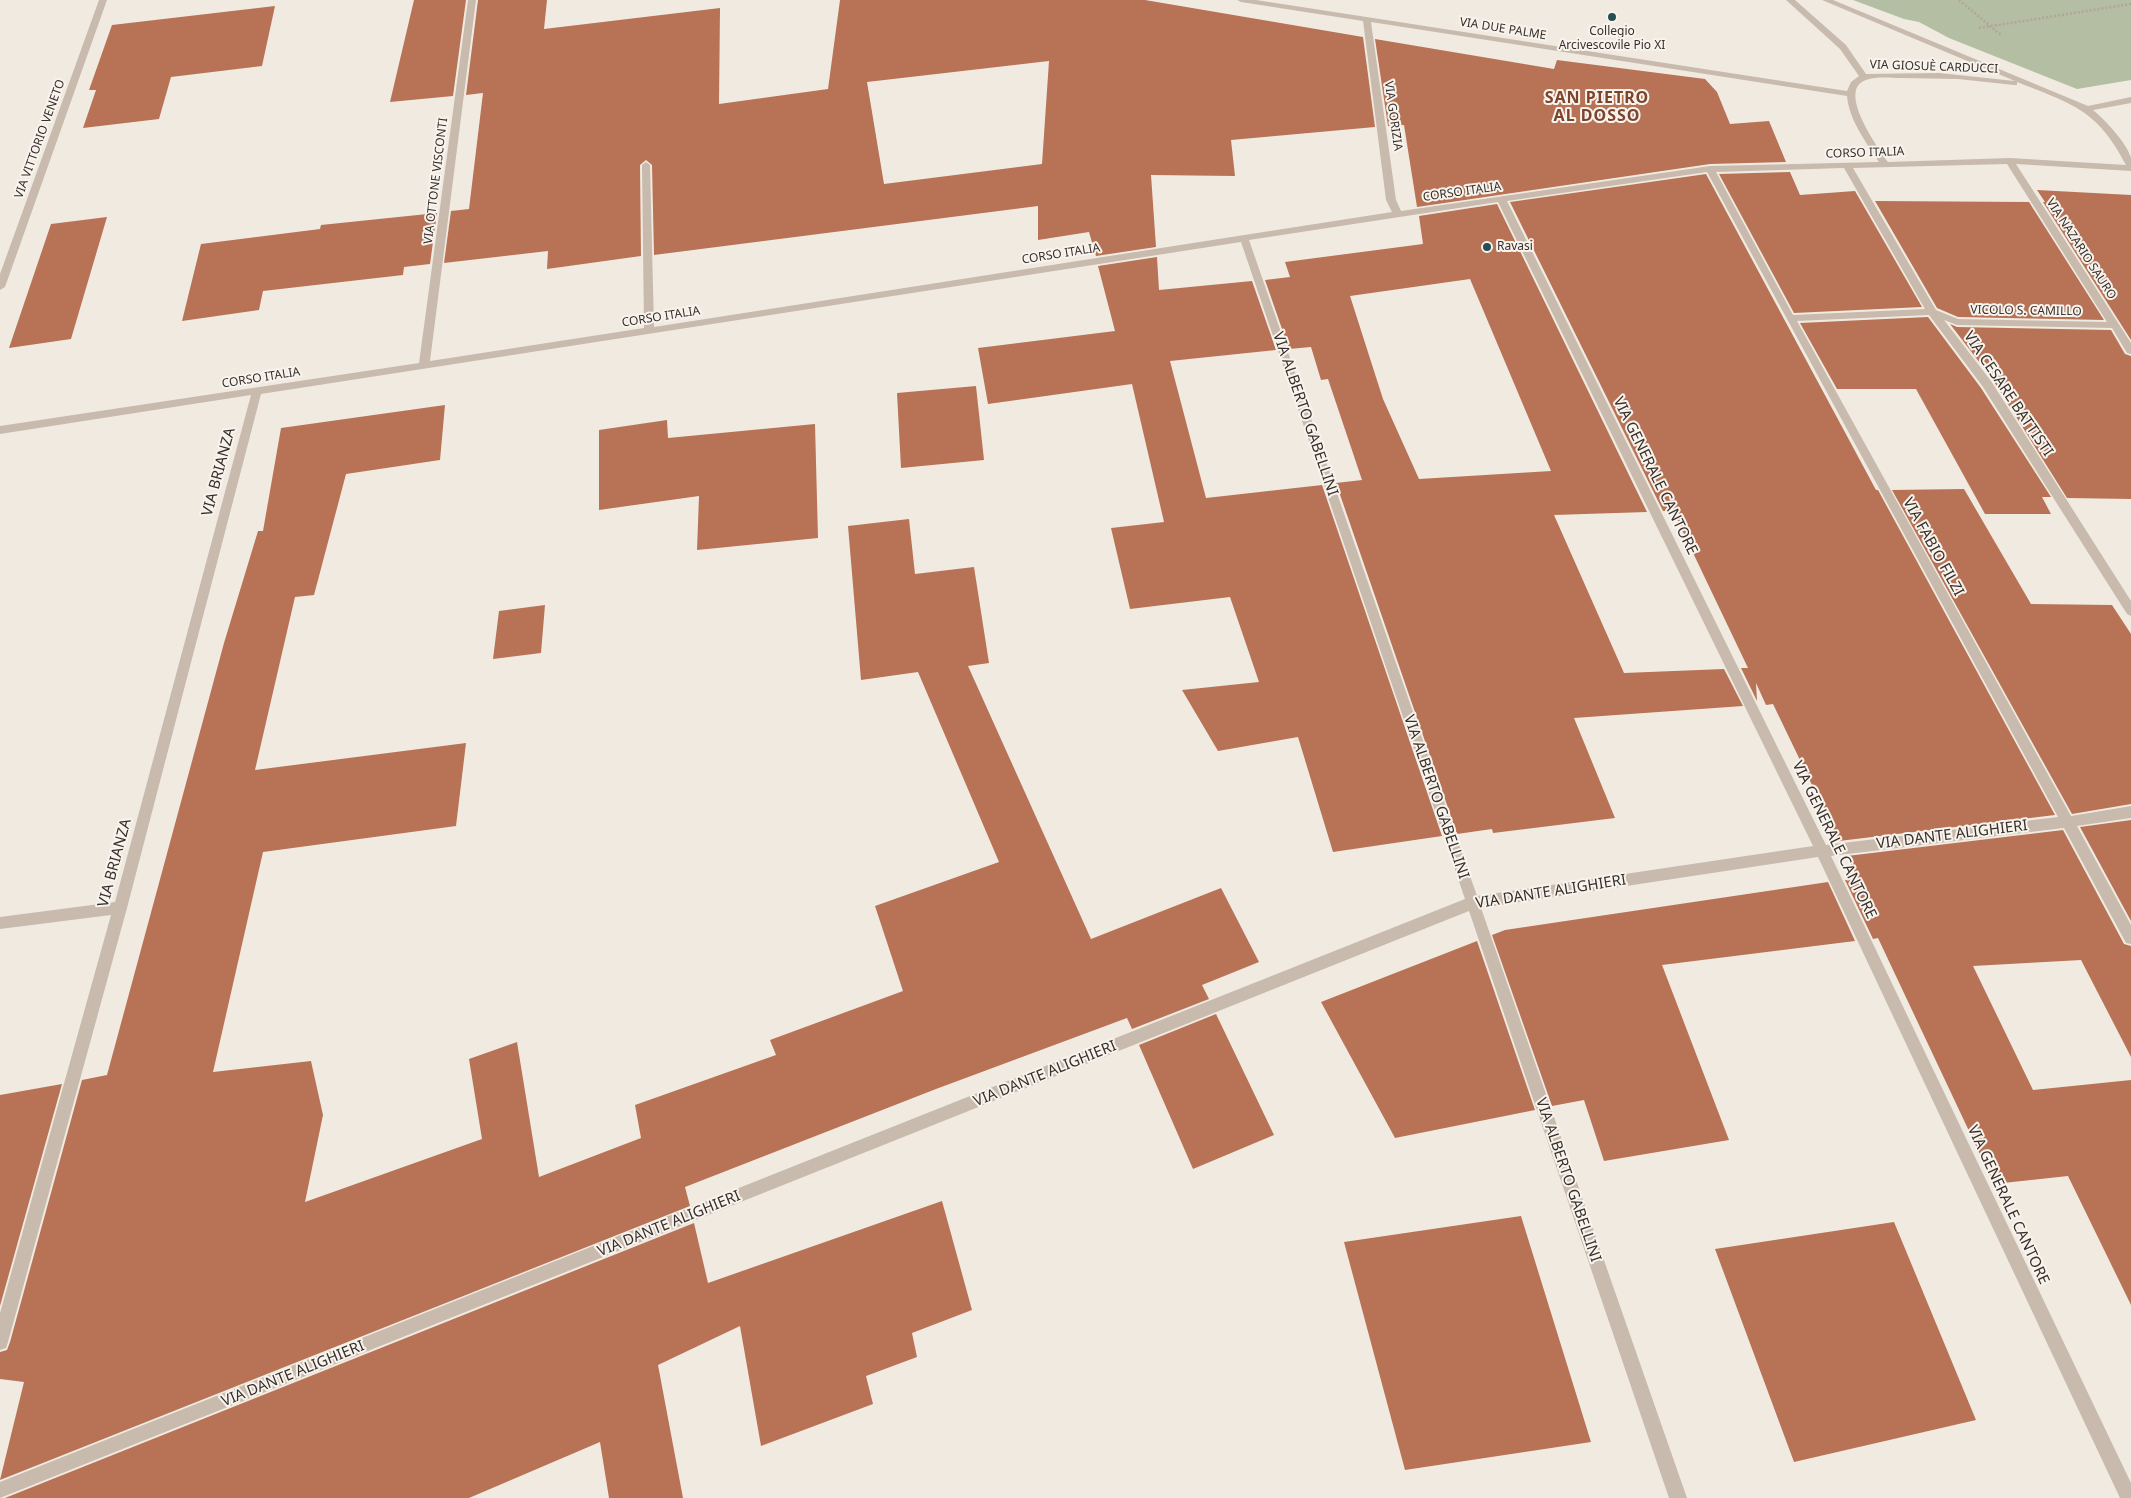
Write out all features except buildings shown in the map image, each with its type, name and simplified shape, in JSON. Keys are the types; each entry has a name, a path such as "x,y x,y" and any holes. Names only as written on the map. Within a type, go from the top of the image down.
{"street":[{"name":"VIA VITTORIO VENETO","path":"0,287 103,0"},
{"name":"VIA OTTONE VISCONTI","path":"424,365 472,0"},
{"name":"VIA DUE PALME","path":"1241,0 1852,94"},
{"name":"VIA GIOSUÈ CARDUCCI","path":"1790,0 1843,47 1864,77 1985,79 2034,86"},
{"name":"VIA GIOSUÈ CARDUCCI","path":"1826,0 2034,86"},
{"name":"VIA GORIZIA","path":"1367,20 1391,200 1398,214"},
{"path":"1864,77 1854,84 1852,94 1853,109 1885,164"},
{"path":"2034,86 2085,109 2107,128 2123,151 2131,168"},
{"path":"2085,109 2131,100"},
{"name":"CORSO ITALIA","path":"0,430 1398,214 1710,169 2010,161 2131,168"},
{"name":"VIA NAZARIO SAURO","path":"2010,161 2131,351"},
{"path":"646,166 649,331"},
{"name":"VIA CESARE BATTISTI","path":"1847,166 1932,312 1987,384 2131,611"},
{"name":"VIA FABIO FILZI","path":"1710,169 2131,938"},
{"name":"VIA GENERALE CANTORE","path":"1501,199 1822,851 2129,1498"},
{"name":"VIA ALBERTO GABELLINI","path":"1244,238 1678,1498"},
{"name":"VICOLO S. CAMILLO","path":"1790,318 1932,312 1957,322 2115,325"},
{"name":"VIA BRIANZA","path":"0,1342 120,908 258,391"},
{"name":"VIA DANTE ALIGHIERI","path":"0,1491 1472,903 1822,851 2068,822 2131,812"},
{"path":"0,923 120,908"}],"path":[{"path":"1958,0 1990,26 2131,4"}],"green space":[{"path":"1853,0 2131,0 2131,80 2077,89 1949,38 1919,22 1904,19"}],"place":[{"name":"Collegio Arcivescovile Pio XI","path":"1612,17"},
{"name":"Ravasi","path":"1487,247"}],"district":[{"name":"SAN PIETRO AL DOSSO","path":"1597,107"}]}
